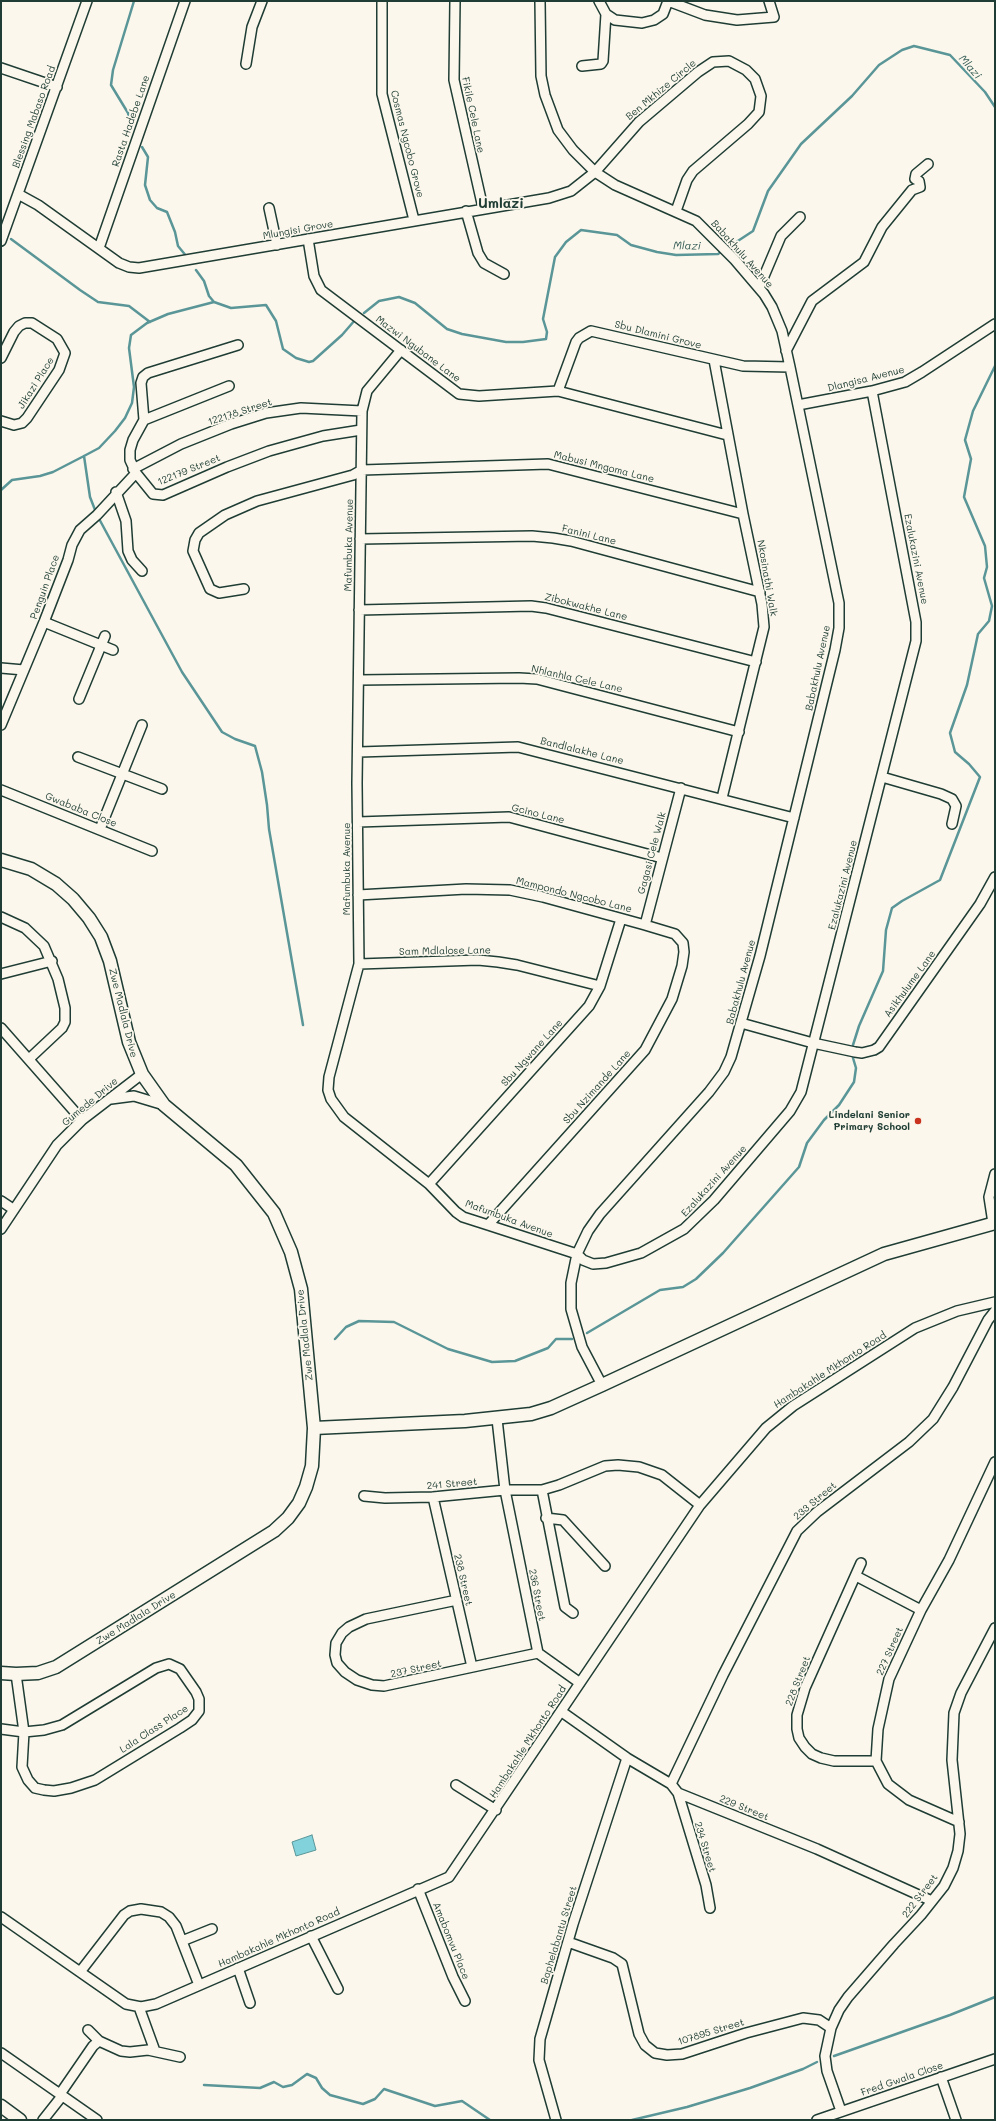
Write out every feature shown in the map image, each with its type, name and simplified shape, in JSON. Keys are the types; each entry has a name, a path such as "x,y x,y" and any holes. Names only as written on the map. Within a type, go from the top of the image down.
{"street":[{"name":"Blessing Mabaso Road","path":"1,241 57,87 86,1"},
{"name":"Rasta Hadebe Lane","path":"99,248 185,1"},
{"path":"246,64 252,27 262,1"},
{"name":"Cosmas Ngcobo Grove","path":"382,1 382,94 414,220"},
{"name":"Fikile Cele Lane","path":"455,1 454,80 483,208"},
{"name":"Babakhulu Avenue","path":"540,1 539,51 541,76 545,95 558,130 573,150 595,172 633,193 696,221 731,256 759,288 772,307 782,331 790,367 836,583 839,616 835,650 794,818 731,1057 718,1082 600,1214 588,1230 577,1254 571,1283 571,1309 582,1347 602,1385"},
{"path":"599,1 606,14 615,20 642,23 654,20 663,14 668,1 705,15 737,20 774,17 769,1"},
{"path":"582,66 600,64 603,61 606,14"},
{"name":"Ben Mkhize Circle","path":"595,172 639,122 698,72 713,62 720,60 729,61 738,65 746,70 759,87 761,96 758,112 748,124 693,171 687,180 676,211"},
{"path":"1,68 57,87"},
{"path":"786,351 812,301 864,262 882,227 912,190 920,187 919,181 916,179 916,174 928,164"},
{"name":"Mlungisi Grove","path":"18,194 120,263 129,267 139,268 562,195 571,191 595,172"},
{"path":"269,208 277,245"},
{"path":"466,211 478,253 484,263 504,274"},
{"path":"759,288 781,236 800,217"},
{"name":"Mazwi Ngubane Lane","path":"308,239 314,276 322,290 459,394 479,396 558,391 727,436"},
{"name":"Jikazi Place","path":"1,358 14,332 19,326 25,323 32,323 57,339 65,353 59,370 27,418 22,423 14,426 1,422"},
{"name":"Dlangisa Avenue","path":"798,405 872,391 914,378 995,324"},
{"name":"Sbu Dlamini Grove","path":"558,391 576,342 579,338 592,331 714,360 752,367 790,367"},
{"path":"134,471 130,450 144,420 141,383 143,377 148,373 238,344"},
{"name":"Mafumbuka Avenue","path":"401,350 367,391 362,411 359,610 359,964 329,1077 330,1099 344,1117 429,1184 456,1212 463,1217 577,1254"},
{"name":"Nkosinathi Walk","path":"714,360 727,436 760,592 764,628 722,798"},
{"path":"144,420 229,386"},
{"name":"Ezalukazini Avenue","path":"577,1254 583,1260 593,1264 622,1259 655,1246 684,1228 698,1217 797,1102 916,642 917,632 872,391"},
{"name":"122178 Street","path":"134,471 181,444 231,424 266,413 301,408 362,411"},
{"name":"122179 Street","path":"134,471 153,494 163,495 227,467 269,451 323,436 361,430"},
{"name":"Mabusi Mngoma Lane","path":"362,470 548,464 743,514"},
{"path":"244,589 219,593 210,589 193,551 195,540 199,533 225,515 257,501 349,476 362,470"},
{"name":"Penguin Place","path":"1,725 44,622 74,540 80,530 97,515 134,471"},
{"path":"116,492 126,521 128,551 134,562 142,571"},
{"name":"Fanini Lane","path":"360,539 532,536 571,540 760,592"},
{"name":"Zibokwakhe Lane","path":"359,610 531,606 546,608 756,662"},
{"path":"44,622 113,650"},
{"path":"79,699 105,636"},
{"path":"1,668 24,670"},
{"name":"Nhlanhla Cele Lane","path":"359,680 537,679 739,732"},
{"path":"100,829 121,772 142,725"},
{"name":"Bandlalakhe Lane","path":"359,752 518,746 794,818"},
{"path":"78,756 162,789"},
{"path":"882,777 941,794 952,799 956,806 952,824"},
{"name":"Gagasi Cele Walk","path":"645,925 681,788"},
{"name":"Gwababa Close","path":"1,790 152,851"},
{"name":"Gcino Lane","path":"358,822 509,817 662,858"},
{"name":"Zwe Madlala Drive","path":"1,860 31,869 56,884 73,899 89,918 101,937 110,960 129,1042 142,1074 164,1105 236,1165 274,1213 291,1252 301,1289 314,1428 312,1466 306,1487 299,1503 288,1518 274,1531 56,1667 38,1673 16,1674 1,1672"},
{"name":"Asikhulume Lane","path":"741,1023 813,1043 862,1053 879,1047 980,904 995,877"},
{"name":"Mampondo Ngcobo Lane","path":"358,895 489,888 543,897 645,925 675,934 683,943"},
{"path":"1,917 14,922 36,937 44,946 52,961 64,999 65,1022 29,1059"},
{"name":"Sbu Ngwane Lane","path":"429,1184 589,1006 600,986 621,919"},
{"name":"Sbu Nzimande Lane","path":"488,1225 646,1050 672,999 682,966 684,952 683,943"},
{"name":"Sam Mdlalose Lane","path":"359,964 478,960 517,964 600,986"},
{"path":"1,974 52,961"},
{"path":"1,1028 82,1120"},
{"name":"Gumede Drive","path":"1,1229 57,1145 82,1120 142,1074"},
{"path":"108,1100 134,1096 164,1105"},
{"path":"314,1428 497,1419 531,1414 551,1408 877,1257 994,1223 989,1197 995,1174"},
{"path":"1,1201 13,1209"},
{"name":"Hambakahle Mkhonto Road","path":"139,2007 156,2004 418,1889 449,1877 496,1810 700,1505 766,1428 793,1406 915,1328 957,1311 995,1302"},
{"name":"233 Street","path":"671,1784 723,1675 796,1531 816,1512 909,1442 933,1419 950,1393 988,1320 995,1311"},
{"name":"236 Street","path":"497,1419 505,1490 538,1653"},
{"name":"227 Street","path":"876,1761 878,1729 889,1679 921,1610 949,1560 995,1462"},
{"name":"241 Street","path":"364,1496 433,1497 505,1490 542,1490 564,1483 605,1466 625,1465 645,1468 662,1475 700,1505"},
{"path":"542,1490 546,1518 565,1607 573,1613"},
{"name":"238 Street","path":"433,1497 472,1668"},
{"path":"546,1518 563,1520 605,1566"},
{"name":"228 Street","path":"861,1563 805,1688 797,1715 797,1729 799,1738 805,1747 812,1754 821,1758 834,1761 876,1761"},
{"path":"856,1576 921,1610"},
{"name":"237 Street","path":"456,1600 366,1619 349,1627 342,1633 336,1643 335,1655 337,1664 345,1672 357,1680 372,1685 398,1685 538,1653"},
{"name":"222 Street","path":"841,2111 827,2071 826,2056 830,2028 839,2010 848,1997 932,1901 944,1886 953,1868 958,1851 960,1834 952,1760 954,1713 961,1693 995,1628"},
{"path":"538,1653 580,1683"},
{"name":"Lala Class Place","path":"1,1729 24,1732 44,1730 62,1725 163,1665 175,1665 180,1669 199,1699 199,1711 196,1716 180,1728 95,1780 65,1789 44,1790 35,1788 28,1780 22,1767 24,1732 16,1674"},
{"path":"562,1712 627,1758 671,1784 678,1793"},
{"name":"Baphelabantu Street","path":"556,2120 539,2060 538,2049 568,1942 627,1758"},
{"path":"876,1761 888,1784 897,1793 909,1800 959,1822"},
{"path":"456,1785 496,1810"},
{"name":"229 Street","path":"678,1793 817,1849 932,1901"},
{"name":"234 Street","path":"678,1793 706,1885 710,1908"},
{"name":"Amabomvu Place","path":"418,1889 453,1977 465,2001"},
{"path":"80,1972 118,1922 130,1911 141,1909 161,1912 169,1917 176,1926 199,1985"},
{"path":"1,1917 126,2004 139,2007 155,2051"},
{"path":"182,1941 212,1929"},
{"path":"311,1936 338,1989"},
{"name":"107895 Street","path":"568,1942 613,1958 622,1964 638,2034 645,2045 655,2052 667,2055 682,2054 746,2033 810,2018 819,2020 830,2028"},
{"path":"238,1968 250,2003"},
{"path":"88,2030 99,2041 122,2051 130,2052 148,2050 180,2056"},
{"path":"43,2120 93,2046 99,2041"},
{"path":"1,2053 97,2120"},
{"name":"Fred Gwala Close","path":"817,2120 995,2059"},
{"path":"941,2077 956,2120"},
{"path":"1,2106 20,2120"}],"water":[{"path":"312,1835 316,1850 296,1856 292,1842"}],"waterway":[{"path":"131,126 128,113 111,85 113,70 134,1"},
{"name":"Mlazi","path":"364,313 379,301 399,297 415,303 447,329 462,334 506,342 523,342 546,339 547,332 543,319 555,257 566,242 581,230 617,235 631,245 657,252 676,255 718,254 753,231 768,191 801,144 852,96 879,65 902,50 914,46 950,55 985,92 995,107"},
{"path":"142,147 148,157 145,185 150,200 157,208 167,212 175,232 178,246 187,257"},
{"path":"11,239 98,302 129,306 150,322"},
{"path":"196,270 204,281 209,296 214,302"},
{"path":"1,490 12,480 40,476 53,472 84,456 99,448 115,431 125,418 132,403 134,387 129,348 131,335 147,323 168,314 214,302 231,308 266,305 276,321 283,349 296,358 309,362 313,361 342,335 355,320"},
{"path":"853,1045 859,1026 883,971 886,930 892,908 940,880 980,777 969,764 955,752 950,733 967,685 978,634 989,621 992,606 984,578 987,567 985,546 964,497 971,459 965,440 973,411 995,366"},
{"path":"84,456 90,497 97,515 182,672 222,732 235,739 255,746 262,772 269,829 303,1025"},
{"path":"587,1333 660,1290 683,1287 696,1279 723,1253 799,1167 807,1143 824,1120 839,1105 854,1082 856,1068 853,1058"},
{"path":"335,1339 346,1327 359,1321 394,1322 448,1349 492,1362 515,1361 548,1348 556,1339 572,1339"},
{"path":"834,2056 950,2015 995,1997"},
{"path":"632,2120 687,2107 750,2088 803,2069 817,2062"},
{"path":"204,2085 260,2088 274,2082 283,2087 292,2085 307,2074 316,2078 322,2088 330,2095 363,2104 375,2099 384,2089 435,2106 462,2101 490,2120"}],"place":[{"name":"Lindelani Senior Primary School","path":"918,1121"}],"district":[{"name":"Umlazi","path":"501,204"}]}
